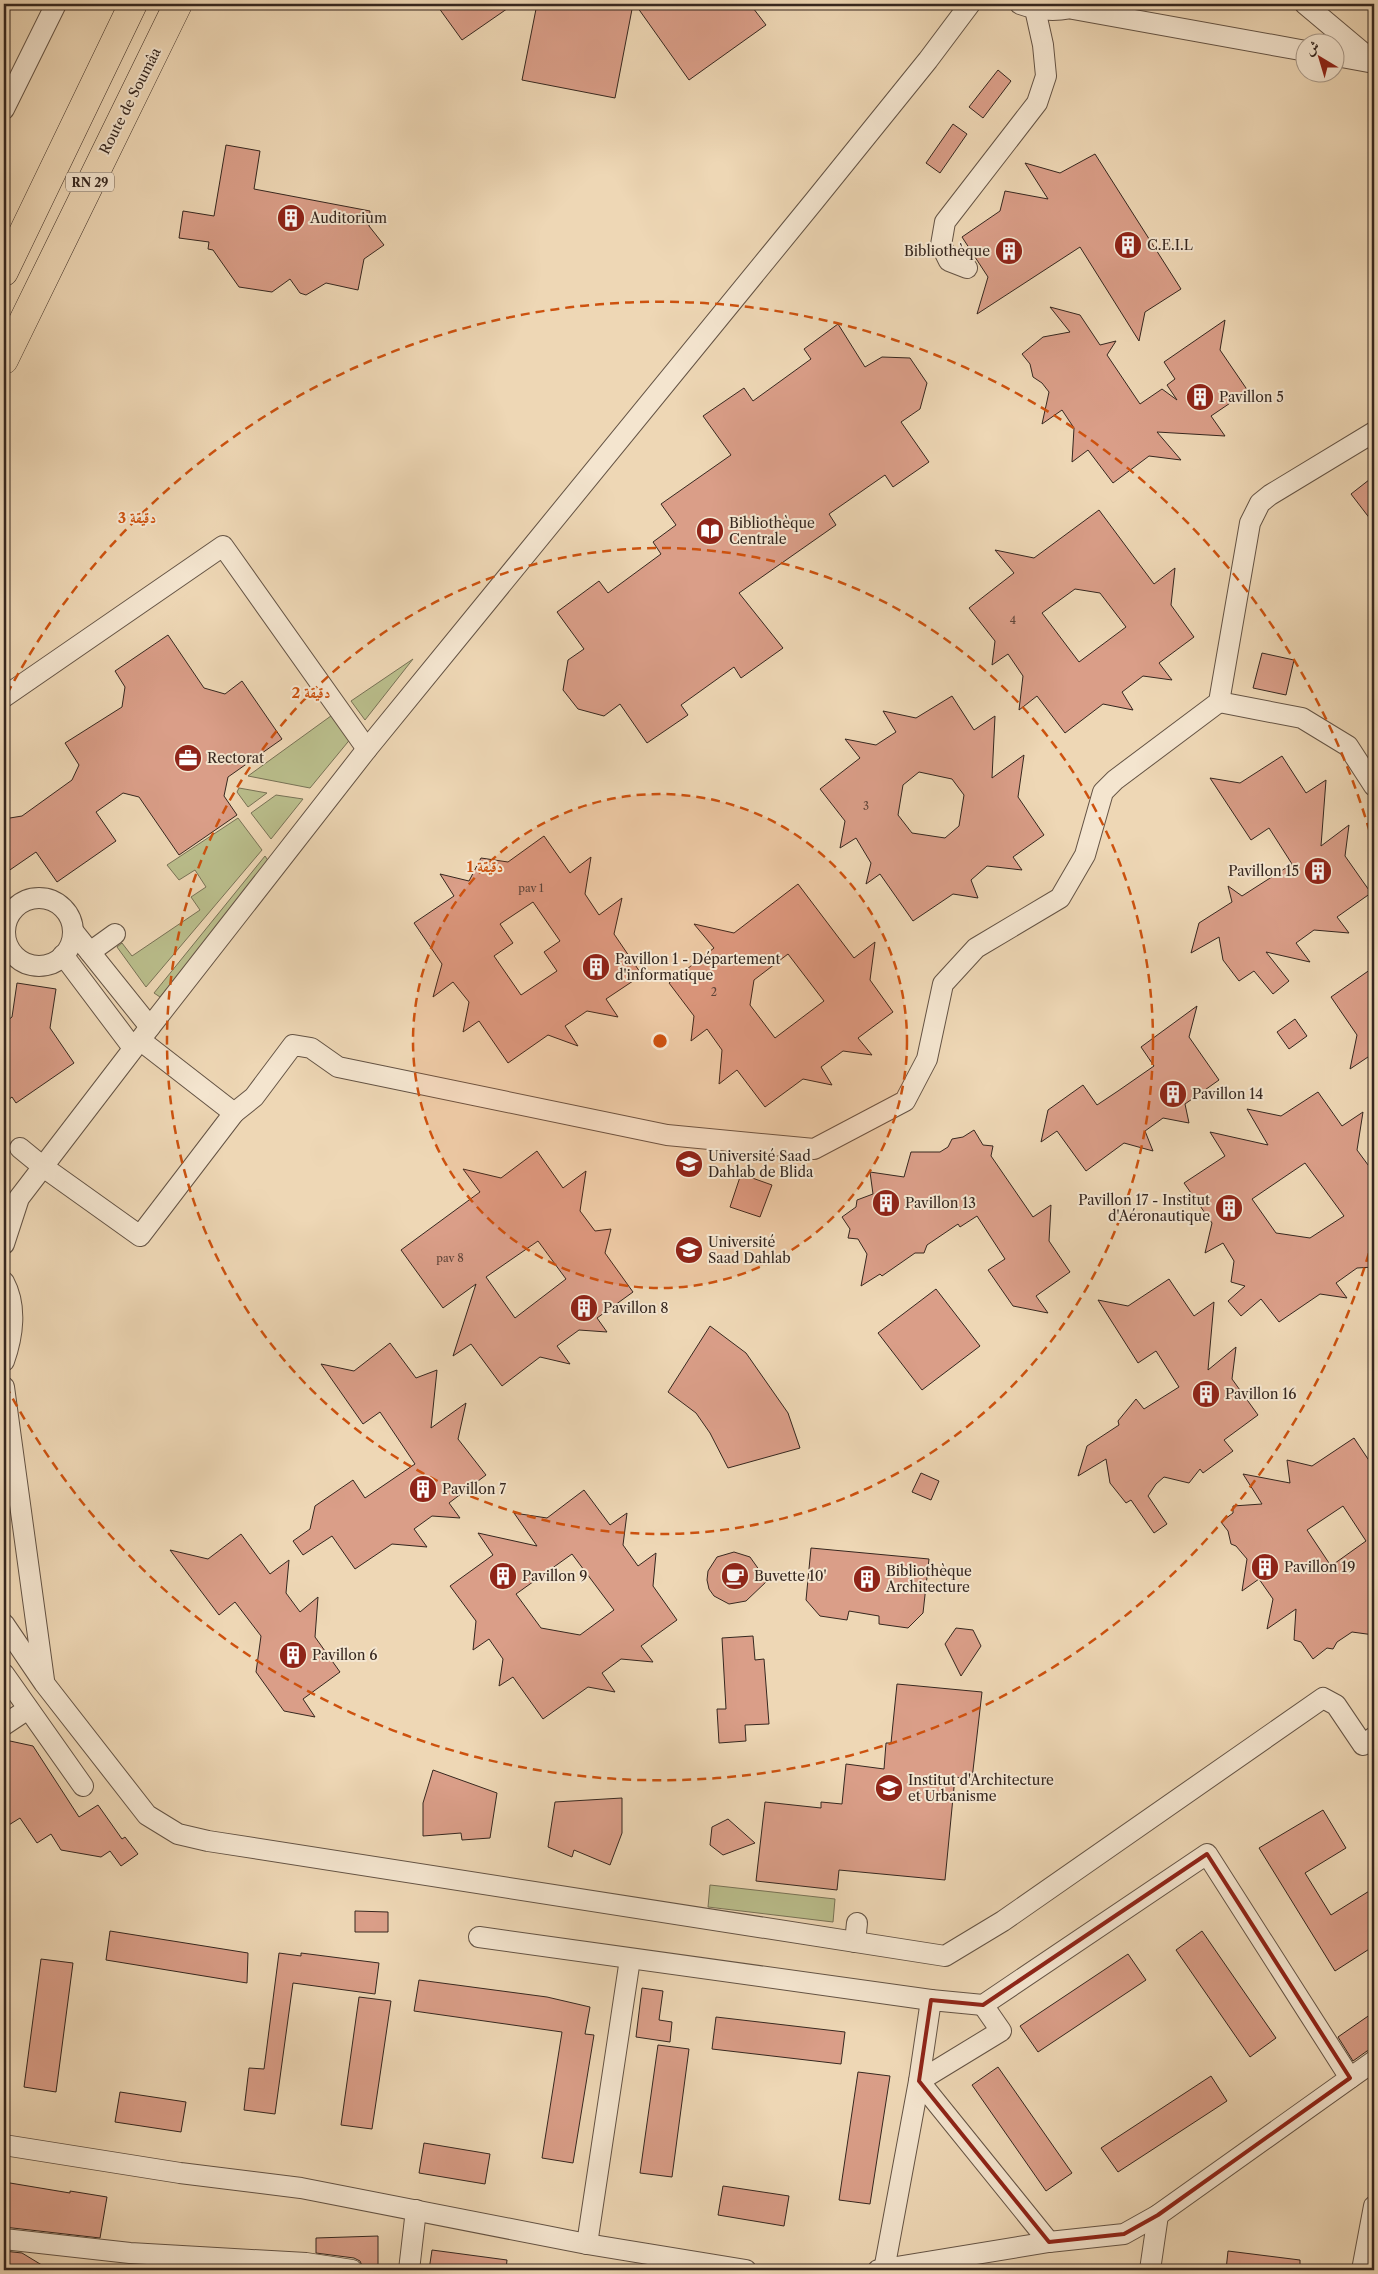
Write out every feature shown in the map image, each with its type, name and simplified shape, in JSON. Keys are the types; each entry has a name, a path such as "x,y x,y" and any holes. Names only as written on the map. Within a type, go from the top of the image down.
{"highway":[{"name":"RN 29","path":"4,272 133,4"},
{"name":"Route de Soumâa","path":"4,360 178,4"}],"street":[{"path":"4,109 56,4"},
{"path":"4,1244 11,1202 42,1166 367,749 863,141 970,4"},
{"path":"1305,4 1374,63"},
{"path":"1027,6 1056,11 1080,6 1296,49"},
{"path":"967,268 949,261 941,245 945,222 1037,103 1046,76 1043,45 1027,6"},
{"path":"1346,58 1374,63"},
{"path":"20,1148 42,1166 140,1236 234,1113 254,1097 293,1045 311,1048 338,1067 667,1135 814,1149 905,1101 927,1059 942,984 976,948 1060,898 1085,855 1103,792 1115,780 1219,702 1250,523 1260,503 1270,495 1374,432"},
{"path":"4,697 224,546 367,749"},
{"path":"1219,702 1302,718 1348,746 1374,786"},
{"path":"73,930 72,941 63,955 51,964 39,966 28,964 18,959 6,941 5,930 8,919 14,909 23,902 45,899 56,903 65,910 73,930 90,952 141,1038"},
{"path":"90,952 115,934"},
{"path":"63,955 141,1038 234,1113"},
{"path":"4,1282 11,1306 13,1326 4,1361"},
{"path":"4,1387 44,1683"},
{"path":"4,1624 44,1683 147,1815 178,1834 227,1844 856,1932 945,1956 1018,1910 1324,1698 1336,1705 1363,1746 1374,1737"},
{"path":"4,1674 83,1786"},
{"path":"4,1725 28,1709"},
{"path":"479,1937 931,2000 983,2004 1208,1854 1350,2078"},
{"path":"587,2244 630,1959"},
{"path":"884,2270 919,2081 931,2000"},
{"path":"919,2081 1001,2032 983,2004"},
{"path":"878,2270 1049,2242 1124,2234 1158,2215 1374,2061"},
{"path":"919,2081 1049,2242"},
{"path":"4,2145 180,2173 301,2188 587,2244 674,2264 746,2270"},
{"path":"1362,2270 1374,2206"},
{"path":"409,2270 416,2210"},
{"path":"1150,2270 1158,2215"},
{"path":"4,2239 130,2253 306,2263 352,2270"}],"highlighted area":[{"path":"1207,1854 1350,2078 1158,2215 1124,2234 1049,2242 919,2081 931,2000 983,2005"}],"green space":[{"path":"413,659 365,720 351,701"},
{"path":"335,713 352,737 310,788 248,776"},
{"path":"239,788 267,793 248,807 237,792"},
{"path":"276,795 303,799 271,839 251,813"},
{"path":"238,818 262,850 146,987 117,947 122,943 132,956 200,910 191,897 206,887 195,870 179,880 167,865"},
{"path":"265,856 269,862 160,997 154,993"},
{"path":"710,1885 835,1899 833,1922 708,1907"}],"building":[{"path":"436,4 514,4 462,40"},
{"path":"537,4 633,4 615,98 522,80"},
{"path":"635,4 750,4 766,25 689,80"},
{"path":"998,70 1011,81 983,118 969,107"},
{"path":"953,124 967,134 940,173 926,163"},
{"name":"Auditorium","path":"226,145 260,151 254,189 370,211 369,226 384,245 364,259 358,290 326,283 306,295 300,293 290,279 272,292 239,287 213,250 208,249 209,242 179,238 183,211 214,216"},
{"path":"1095,154 1181,289 1145,312 1139,341 1080,247 977,314 988,277 962,237 1000,211 1005,191 1048,199 1025,163 1060,173"},
{"name":"Pavillon 5","path":"1050,307 1080,315 1100,345 1116,341 1107,355 1140,404 1162,389 1177,400 1167,385 1175,379 1164,362 1225,320 1220,350 1248,391 1211,416 1225,436 1157,432 1181,460 1149,456 1113,483 1088,450 1072,462 1074,428 1062,410 1042,424 1049,392 1042,383 1033,377 1030,364 1022,354 1043,337 1070,332"},
{"path":"838,324 865,367 882,357 910,358 927,383 920,409 901,422 929,462 893,487 885,475 829,514 836,525 739,593 783,648 741,678 734,667 681,705 688,715 647,743 620,704 604,716 578,709 563,690 568,660 584,649 557,612 599,581 608,593 661,554 653,542 676,525 661,504 731,455 703,416 744,388 753,401 811,359 804,349"},
{"path":"1374,476 1374,524 1351,494"},
{"path":"1099,510 1154,584 1175,568 1171,605 1194,637 1159,663 1172,680 1143,676 1122,692 1133,710 1103,704 1065,733 1037,696 1019,710 1023,676 1008,654 992,665 995,641 969,608 1014,573 995,550 1034,558","holes":["1075,589 1100,593 1126,627 1079,662 1042,613"]},
{"name":"Rectorat","path":"168,635 204,688 225,694 242,681 282,739 228,777 224,796 237,815 179,855 139,797 123,793 96,812 116,841 57,882 36,852 4,874 4,819 22,816 72,780 79,765 65,743 122,707 125,687 115,671"},
{"path":"1262,653 1294,660 1286,695 1253,688"},
{"path":"952,696 974,730 995,716 992,778 1024,755 1018,797 1044,835 1013,857 1022,870 987,866 971,880 978,898 953,894 913,921 880,874 866,884 871,863 856,838 840,848 845,821 820,789 860,758 845,739 876,745 896,732 883,711 916,718","holes":["919,772 952,779 964,795 959,826 945,838 912,833 898,815 903,785"]},
{"name":"Pavillon 15","path":"1282,756 1306,793 1326,780 1321,846 1349,825 1345,856 1371,893 1337,917 1349,933 1314,930 1296,943 1310,962 1266,952 1289,981 1273,994 1254,971 1239,981 1223,960 1219,937 1191,953 1199,923 1232,902 1228,886 1242,896 1292,864 1269,828 1251,840 1210,778 1240,783"},
{"name":"Pavillon 1 - Département d'informatique","path":"544,836 570,873 591,857 585,894 599,915 622,898 614,934 642,975 606,999 618,1017 587,1011 565,1026 578,1046 548,1035 508,1063 479,1021 463,1032 469,1002 453,982 433,997 442,964 414,923 454,896 440,874 469,881 481,858 508,862","holes":["533,902 560,941 544,952 557,971 521,995 494,956 513,943 500,924"]},
{"path":"798,884 854,958 875,942 870,980 893,1012 858,1038 872,1055 843,1051 821,1067 832,1085 803,1079 765,1107 737,1070 719,1084 722,1050 707,1029 691,1041 694,1016 669,983 714,948 694,924 734,933","holes":["788,954 824,1001 775,1038 750,1005 754,980"]},
{"path":"1374,967 1374,1053 1350,1069 1357,1035 1331,997"},
{"path":"17,983 56,989 50,1028 74,1063 16,1103 12,1097 4,1103 4,1023 12,1017"},
{"name":"Pavillon 14","path":"1197,1006 1189,1037 1219,1080 1185,1104 1189,1123 1163,1118 1145,1131 1153,1151 1124,1143 1086,1171 1057,1131 1041,1142 1048,1110 1083,1085 1097,1105 1154,1066 1141,1047"},
{"path":"1295,1019 1307,1036 1289,1049 1277,1032"},
{"name":"Pavillon 17 - Institut d'Aéronautique","path":"1318,1092 1342,1126 1363,1112 1357,1150 1374,1173 1374,1267 1357,1268 1336,1283 1347,1298 1320,1294 1279,1322 1261,1299 1241,1316 1228,1301 1245,1286 1231,1282 1234,1261 1223,1243 1205,1253 1212,1223 1184,1183 1225,1156 1210,1132 1268,1145 1247,1109 1281,1116","holes":["1305,1163 1344,1216 1310,1238 1276,1233 1252,1199"]},
{"name":"Pavillon 13","path":"974,1130 983,1145 993,1146 991,1156 1033,1217 1051,1205 1049,1241 1070,1272 1036,1296 1048,1313 1013,1306 988,1270 1005,1259 977,1216 960,1227 958,1224 927,1245 924,1253 915,1253 882,1276 880,1274 861,1286 867,1254 858,1239 848,1238 850,1229 842,1217 856,1207 857,1200 873,1194 870,1172 904,1177 911,1152 940,1152 948,1147 952,1139 963,1137"},
{"path":"537,1151 563,1188 586,1171 580,1211 595,1231 611,1229 605,1253 633,1292 597,1318 607,1332 579,1330 557,1346 570,1364 540,1357 502,1386 471,1344 453,1356 476,1284 443,1308 401,1250 480,1192 463,1169 501,1178","holes":["538,1241 566,1279 515,1318 486,1277"]},
{"path":"741,1174 772,1185 760,1217 730,1207"},
{"name":"Pavillon 16","path":"1169,1279 1194,1316 1214,1302 1208,1370 1236,1347 1232,1379 1258,1415 1224,1440 1233,1451 1203,1473 1200,1469 1189,1483 1164,1477 1156,1484 1148,1496 1167,1524 1154,1533 1131,1500 1126,1503 1110,1483 1106,1459 1078,1476 1087,1446 1119,1425 1118,1421 1136,1399 1144,1409 1179,1387 1156,1351 1138,1363 1098,1300 1128,1306"},
{"path":"936,1289 980,1346 922,1390 878,1333"},
{"path":"710,1326 746,1353 788,1413 800,1448 728,1468 710,1433 696,1413 668,1392"},
{"name":"Pavillon 7","path":"390,1343 416,1378 437,1370 431,1428 466,1403 458,1439 486,1475 449,1503 460,1518 432,1516 414,1529 427,1547 392,1544 355,1569 332,1536 303,1555 293,1541 310,1529 315,1506 353,1480 365,1498 415,1464 380,1412 363,1424 321,1364 354,1371"},
{"path":"1354,1438 1374,1468 1374,1635 1352,1632 1337,1642 1333,1649 1327,1648 1313,1659 1301,1642 1294,1640 1296,1609 1267,1629 1273,1599 1259,1579 1242,1591 1247,1559 1236,1546 1231,1544 1228,1531 1221,1522 1233,1513 1233,1506 1262,1504 1243,1474 1290,1483 1287,1460 1312,1466","holes":["1343,1506 1366,1541 1331,1566 1307,1530"]},
{"path":"921,1473 939,1481 931,1500 912,1492"},
{"name":"Pavillon 9","path":"584,1490 610,1525 627,1513 623,1545 638,1566 656,1553 653,1586 677,1620 641,1646 653,1662 621,1659 602,1673 615,1692 588,1687 543,1719 513,1677 499,1686 503,1659 489,1639 473,1650 476,1621 450,1586 493,1555 478,1533 537,1546 514,1513 547,1518","holes":["572,1554 614,1610 580,1635 541,1628 516,1594"]},
{"name":"Pavillon 6","path":"241,1534 270,1574 289,1560 286,1593 300,1612 318,1597 315,1637 340,1672 303,1699 315,1717 284,1711 256,1672 261,1636 235,1602 219,1615 170,1550 208,1559"},
{"name":"Bibliothèque Architecture","path":"811,1548 929,1559 923,1613 908,1628 879,1624 879,1616 849,1611 847,1620 820,1616 806,1600"},
{"name":"Buvette 10'","path":"734,1552 750,1557 767,1581 746,1601 729,1604 714,1596 709,1589 707,1580 708,1571 717,1557"},
{"path":"956,1628 973,1630 981,1646 961,1676 945,1644"},
{"path":"753,1636 755,1660 764,1659 769,1724 745,1725 746,1741 719,1743 717,1709 726,1709 722,1638"},
{"name":"Institut d'Architecture et Urbanisme","path":"897,1684 982,1692 972,1779 955,1777 945,1880 839,1870 837,1890 756,1881 765,1802 821,1808 821,1802 842,1804 846,1764 884,1769 886,1743 891,1743"},
{"path":"10,1741 33,1746 79,1817 98,1805 122,1839 125,1837 138,1854 121,1866 110,1851 101,1857 61,1850 51,1834 37,1843 20,1818 4,1828 4,1746"},
{"path":"433,1770 497,1793 490,1838 462,1840 461,1833 423,1836 423,1803"},
{"path":"622,1798 622,1833 610,1865 574,1850 572,1857 548,1847 555,1802"},
{"path":"1323,1810 1346,1848 1305,1873 1331,1915 1374,1888 1374,1946 1335,1971 1259,1848"},
{"path":"728,1819 755,1843 723,1855 710,1845 712,1827"},
{"path":"355,1911 388,1912 388,1932 355,1932"},
{"path":"110,1931 248,1953 247,1983 106,1960"},
{"path":"1202,1931 1276,2038 1250,2057 1176,1950"},
{"path":"279,1953 301,1956 301,1953 379,1963 375,1994 293,1983 275,2114 244,2110 249,2068 264,2069"},
{"path":"1128,1954 1146,1980 1038,2052 1020,2026"},
{"path":"41,1959 73,1963 56,2092 24,2087"},
{"path":"419,1980 547,1997 590,2007 585,2034 594,2035 573,2163 542,2158 562,2032 414,2011"},
{"path":"642,1988 663,1991 659,2020 672,2022 670,2042 636,2037"},
{"path":"359,1997 391,2001 372,2129 341,2125"},
{"path":"1374,2012 1374,2049 1367,2051 1353,2061 1338,2037"},
{"path":"716,2017 845,2032 841,2064 712,2049"},
{"path":"658,2045 689,2049 672,2177 640,2173"},
{"path":"998,2067 1072,2173 1046,2191 972,2085"},
{"path":"858,2072 890,2076 870,2204 839,2200"},
{"path":"1211,2076 1227,2101 1118,2172 1101,2148"},
{"path":"120,2092 186,2102 181,2132 115,2122"},
{"path":"424,2143 490,2154 485,2184 419,2173"},
{"path":"4,2182 107,2197 100,2238 4,2227"},
{"path":"723,2186 789,2196 784,2226 718,2215"},
{"path":"378,2236 378,2270 364,2270 360,2261 354,2258 316,2253 316,2238"},
{"path":"432,2250 507,2260 506,2270 429,2270"},
{"path":"4,2251 22,2253 50,2270 4,2270"},
{"path":"1228,2251 1300,2260 1300,2270 1226,2270"}],"place":[{"name":"Auditorium","path":"291,218"},
{"name":"C.E.I.L","path":"1128,245"},
{"name":"Bibliothèque","path":"1009,251"},
{"name":"Pavillon 5","path":"1200,397"},
{"name":"Bibliothèque Centrale","path":"710,531"},
{"name":"Rectorat","path":"188,758"},
{"name":"Pavillon 15","path":"1318,871"},
{"name":"Pavillon 1 - Département d'informatique","path":"596,967"},
{"name":"Pavillon 14","path":"1173,1094"},
{"name":"Université Saad Dahlab de Blida","path":"689,1164"},
{"name":"Pavillon 13","path":"886,1203"},
{"name":"Pavillon 17 - Institut d'Aéronautique","path":"1229,1208"},
{"name":"Université Saad Dahlab","path":"689,1250"},
{"name":"Pavillon 8","path":"584,1308"},
{"name":"Pavillon 16","path":"1206,1394"},
{"name":"Pavillon 7","path":"423,1489"},
{"name":"Pavillon 19","path":"1265,1567"},
{"name":"Pavillon 9","path":"503,1576"},
{"name":"Buvette 10'","path":"735,1576"},
{"name":"Bibliothèque Architecture","path":"867,1579"},
{"name":"Pavillon 6","path":"293,1655"},
{"name":"Institut d'Architecture et Urbanisme","path":"889,1788"}]}
